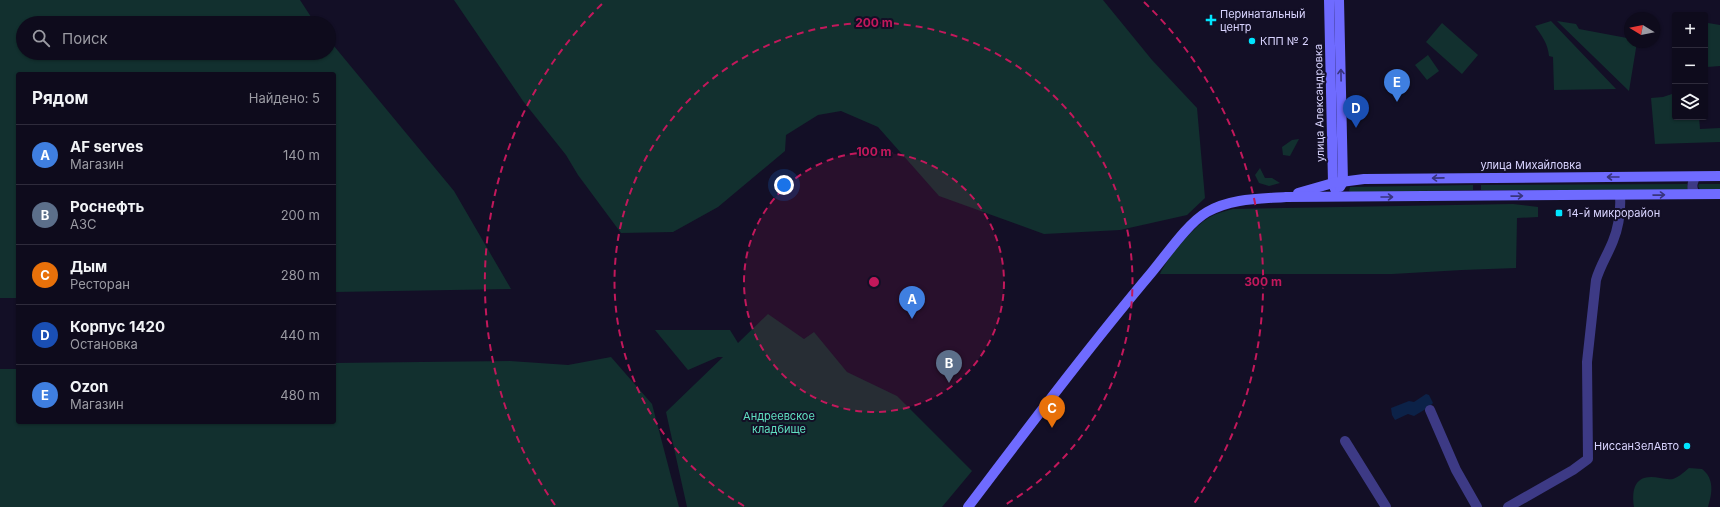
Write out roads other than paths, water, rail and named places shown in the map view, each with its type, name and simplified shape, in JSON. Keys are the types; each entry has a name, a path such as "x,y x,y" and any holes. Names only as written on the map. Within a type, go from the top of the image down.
{"main road":[{"name":"улица Александровка","path":"1329,0 1332,159 1336,188"},
{"name":"улица Александровка","path":"1336,188 1342,154 1339,0"},
{"path":"1342,154 1346,166 1354,175 1364,179"},
{"path":"1312,189 1322,181 1328,173 1332,159"},
{"name":"улица Михайловка","path":"1336,188 1364,179 1720,176"},
{"path":"968,507 1134,293 1190,227 1206,212 1237,201 1286,197 1336,188"},
{"path":"1286,197 1312,189 1336,188 1348,197 1720,194"}],"street":[{"path":"1696,177 1692,183 1692,189 1696,194"},
{"path":"1508,507 1572,470 1588,459 1587,362 1596,280 1599,270 1613,241 1621,212 1620,195"},
{"path":"1430,410 1456,470 1477,507"},
{"path":"1345,441 1385,507"}],"water":[{"path":"1426,394 1429,395 1433,403 1429,407 1414,416 1408,414 1395,420 1392,415 1391,408 1409,401 1414,402"}],"place":[{"name":"Перинатальный центр","path":"1211,20"},
{"name":"КПП № 2","path":"1252,41"},
{"name":"Ozon","path":"1397,102"},
{"name":"Корпус 1420","path":"1356,128"},
{"name":"14-й микрорайон","path":"1559,213"},
{"name":"AF serves","path":"912,319"},
{"name":"Роснефть","path":"949,383"},
{"name":"Дым","path":"1052,428"},
{"name":"НиссанЗелАвто","path":"1687,446"}],"park label":[{"name":"Андреевское кладбище","path":"779,422"}]}
